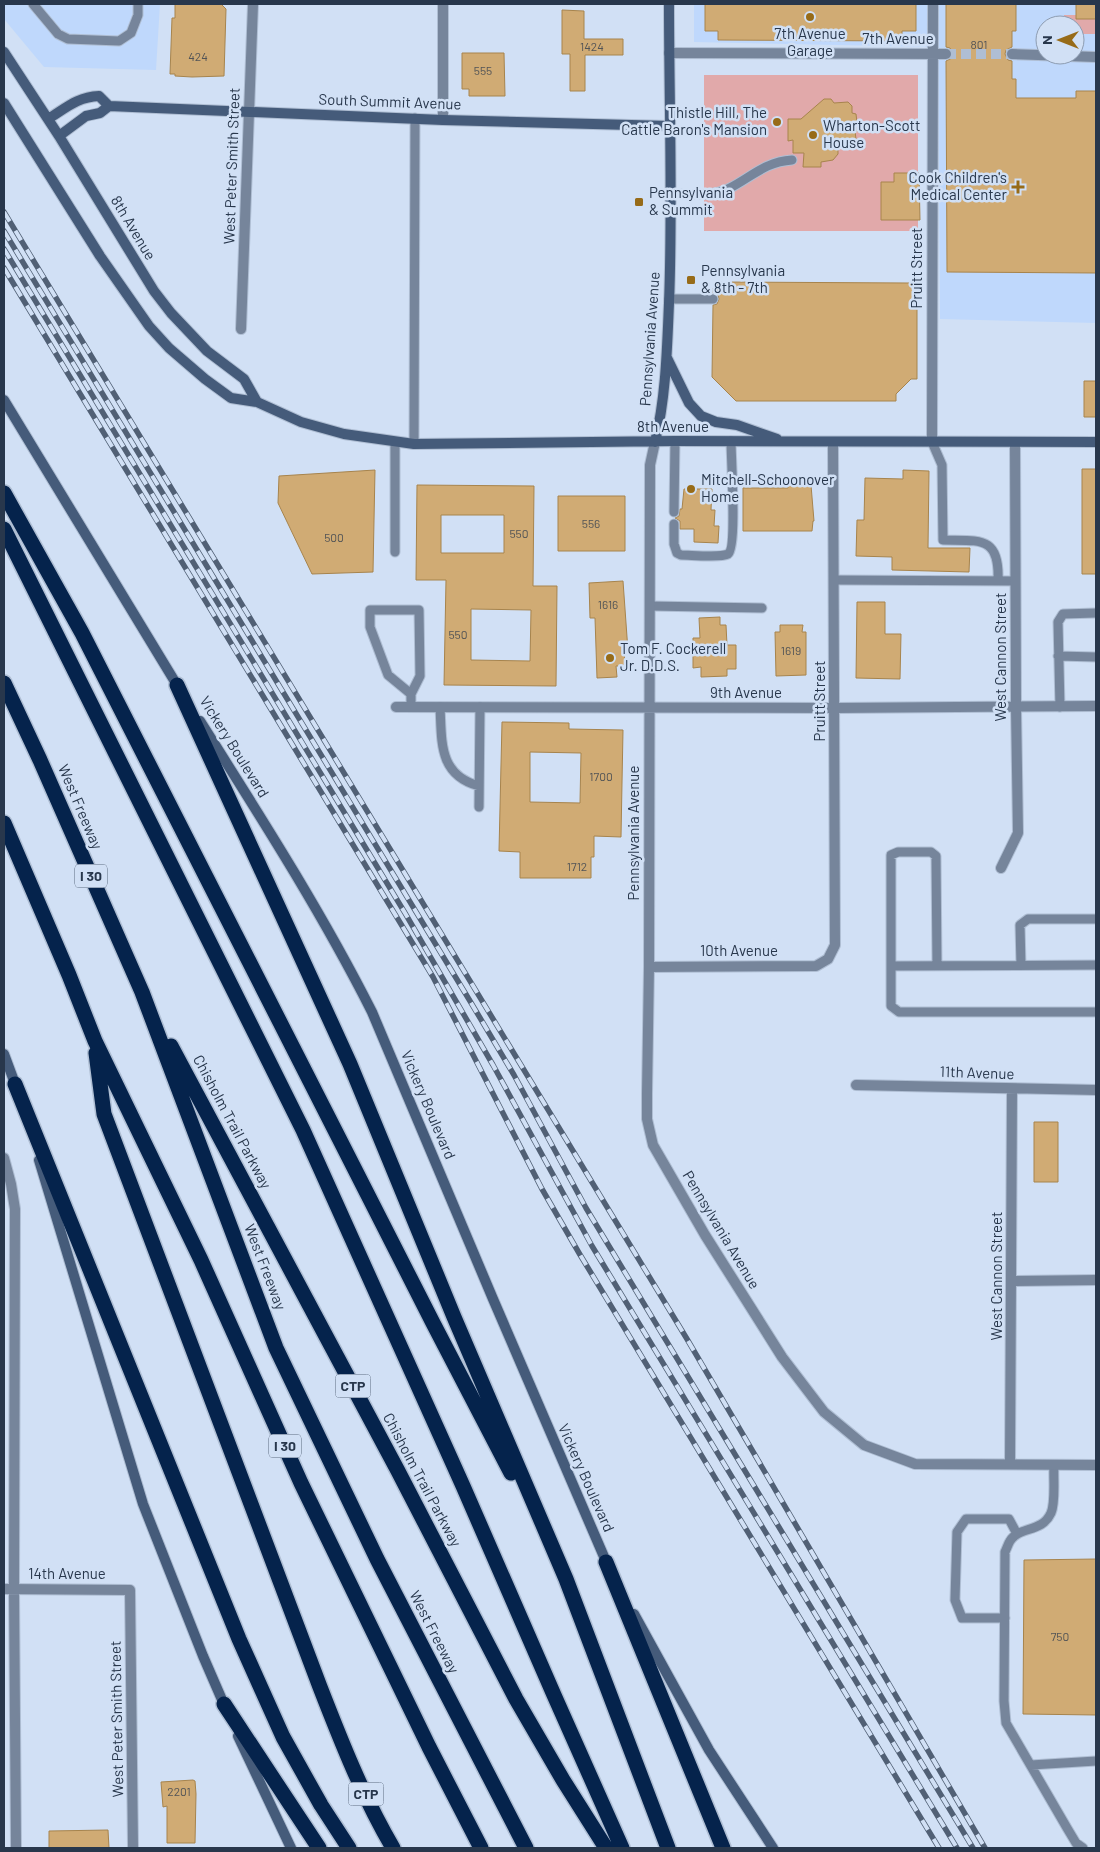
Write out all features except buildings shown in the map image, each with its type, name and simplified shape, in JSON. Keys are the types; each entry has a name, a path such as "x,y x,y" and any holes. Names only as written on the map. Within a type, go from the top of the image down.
{"highway":[{"path":"4,493 82,633 433,1323 566,1579"},
{"path":"4,529 303,1130 455,1468 622,1848"},
{"name":"West Freeway","path":"4,683 142,992 276,1348 377,1559 526,1848"},
{"path":"177,685 350,1064 454,1317 566,1579 668,1848"},
{"name":"I 30","path":"4,824 69,975 95,1041 201,1260 301,1483 429,1747 481,1848"},
{"name":"Chisholm Trail Parkway","path":"142,992 398,1471 516,1699 562,1780 606,1848"},
{"name":"CTP","path":"95,1041 104,1114 340,1739 376,1817 393,1848"},
{"path":"16,1084 239,1639 271,1712 321,1805 349,1848"},
{"path":"606,1562 723,1848"},
{"path":"224,1704 319,1848"}],"main road":[{"name":"Pennsylvania Avenue","path":"655,442 660,422 669,299 669,4"},
{"name":"8th Avenue","path":"4,52 59,136 154,291 171,313 207,350 244,379 257,402"},
{"name":"South Summit Avenue","path":"48,119 80,98 87,96 99,96 109,106"},
{"name":"8th Avenue","path":"4,103 100,256 149,326 169,348 231,398 257,402 279,413 316,426 344,434 414,444 674,441 1096,442"},
{"name":"South Summit Avenue","path":"59,136 86,116 100,113 109,106 443,120 670,126"},
{"path":"666,357 689,403 701,416 716,422 737,425 785,441"},
{"name":"Vickery Boulevard","path":"4,400 177,685 286,858 350,969 393,1058 493,1299 606,1562 709,1750 773,1848"},
{"path":"4,1054 16,1084 143,1504 203,1656 291,1848"}],"street":[{"name":"West Peter Smith Street","path":"241,329 253,4"},
{"path":"443,4 443,120"},
{"name":"Pruitt Street","path":"932,442 933,4"},
{"name":"7th Avenue","path":"669,53 946,54"},
{"path":"1012,54 1096,57"},
{"name":"Pennsylvania Avenue","path":"655,442 650,465 647,1119 653,1145 704,1235 782,1357 824,1412 864,1445 915,1464 1096,1465"},
{"name":"Pruitt Street","path":"828,959 835,945 833,442"},
{"name":"West Cannon Street","path":"1001,868 1018,833 1015,442"},
{"name":"9th Avenue","path":"396,707 835,708 1096,706"},
{"name":"10th Avenue","path":"649,967 816,966 828,959"},
{"name":"11th Avenue","path":"856,1085 1096,1090"},
{"name":"West Cannon Street","path":"1010,1464 1012,1089"},
{"path":"4,1158 12,1184 15,1209 9,1589 16,1848"},
{"path":"1012,1281 1096,1280"},
{"name":"14th Avenue","path":"9,1589 130,1590"},
{"name":"West Peter Smith Street","path":"130,1590 133,1848"}],"lane":[{"path":"33,4 58,34 68,39 119,41 131,33 138,15 138,4"},
{"path":"414,444 416,118"},
{"path":"670,194 715,193 728,189 766,165 792,160"},
{"path":"669,299 713,299"},
{"path":"674,441 674,512"},
{"path":"674,524 674,544 681,555 722,555 728,554 731,550 733,533 731,441"},
{"path":"395,442 395,552"},
{"path":"932,442 942,465 943,540 982,541 994,550 998,563 998,581"},
{"path":"834,580 1015,581"},
{"path":"650,606 762,608"},
{"path":"411,694 388,674 370,626 370,610 420,610 420,676 411,694 411,706"},
{"path":"1060,707 1058,622 1063,614 1096,614"},
{"path":"1058,656 1096,657"},
{"path":"440,707 442,751 446,764 468,783 479,786"},
{"path":"479,807 480,707"},
{"path":"937,965 936,856 931,852 898,852 891,855 891,1006 899,1012 1096,1012"},
{"path":"1021,966 1020,925 1028,919 1096,919"},
{"path":"891,966 1096,965"},
{"path":"1054,1465 1052,1511 1047,1521 1041,1526 1018,1534 1010,1540 1005,1552 1004,1701 1006,1723 1076,1843 1083,1848"},
{"path":"1005,1618 962,1618 955,1600 957,1532 966,1519 1009,1519 1018,1534"},
{"path":"1031,1765 1096,1761"}],"shaded area":[{"path":"4,4 160,4 156,70 44,67 4,19"},
{"name":"Cook Children's Medical Center","path":"694,4 1096,4 1096,323 940,319 938,47 694,42"},
{"path":"1085,19 1096,19 1096,34 1085,34"},
{"path":"704,75 918,75 918,231 704,231"}],"tunnel":[{"path":"946,54 1012,54"}],"railway":[{"path":"4,212 687,1339 985,1848"},
{"path":"4,231 470,1001 514,1075 586,1208 973,1848"},
{"path":"4,249 405,913 493,1065 592,1246 957,1848"},
{"path":"4,268 433,977 542,1189 579,1253 939,1848"}],"place":[{"name":"7th Avenue Garage","path":"810,17"},
{"name":"Thistle Hill, The Cattle Baron's Mansion","path":"777,122"},
{"name":"Wharton-Scott House","path":"813,135"},
{"name":"Cook Children's Medical Center","path":"1018,187"},
{"name":"Pennsylvania & Summit","path":"639,202"},
{"name":"Pennsylvania & 8th - 7th","path":"691,280"},
{"name":"Mitchell-Schoonover Home","path":"691,489"},
{"name":"Tom F. Cockerell Jr. D.D.S.","path":"610,658"}]}
